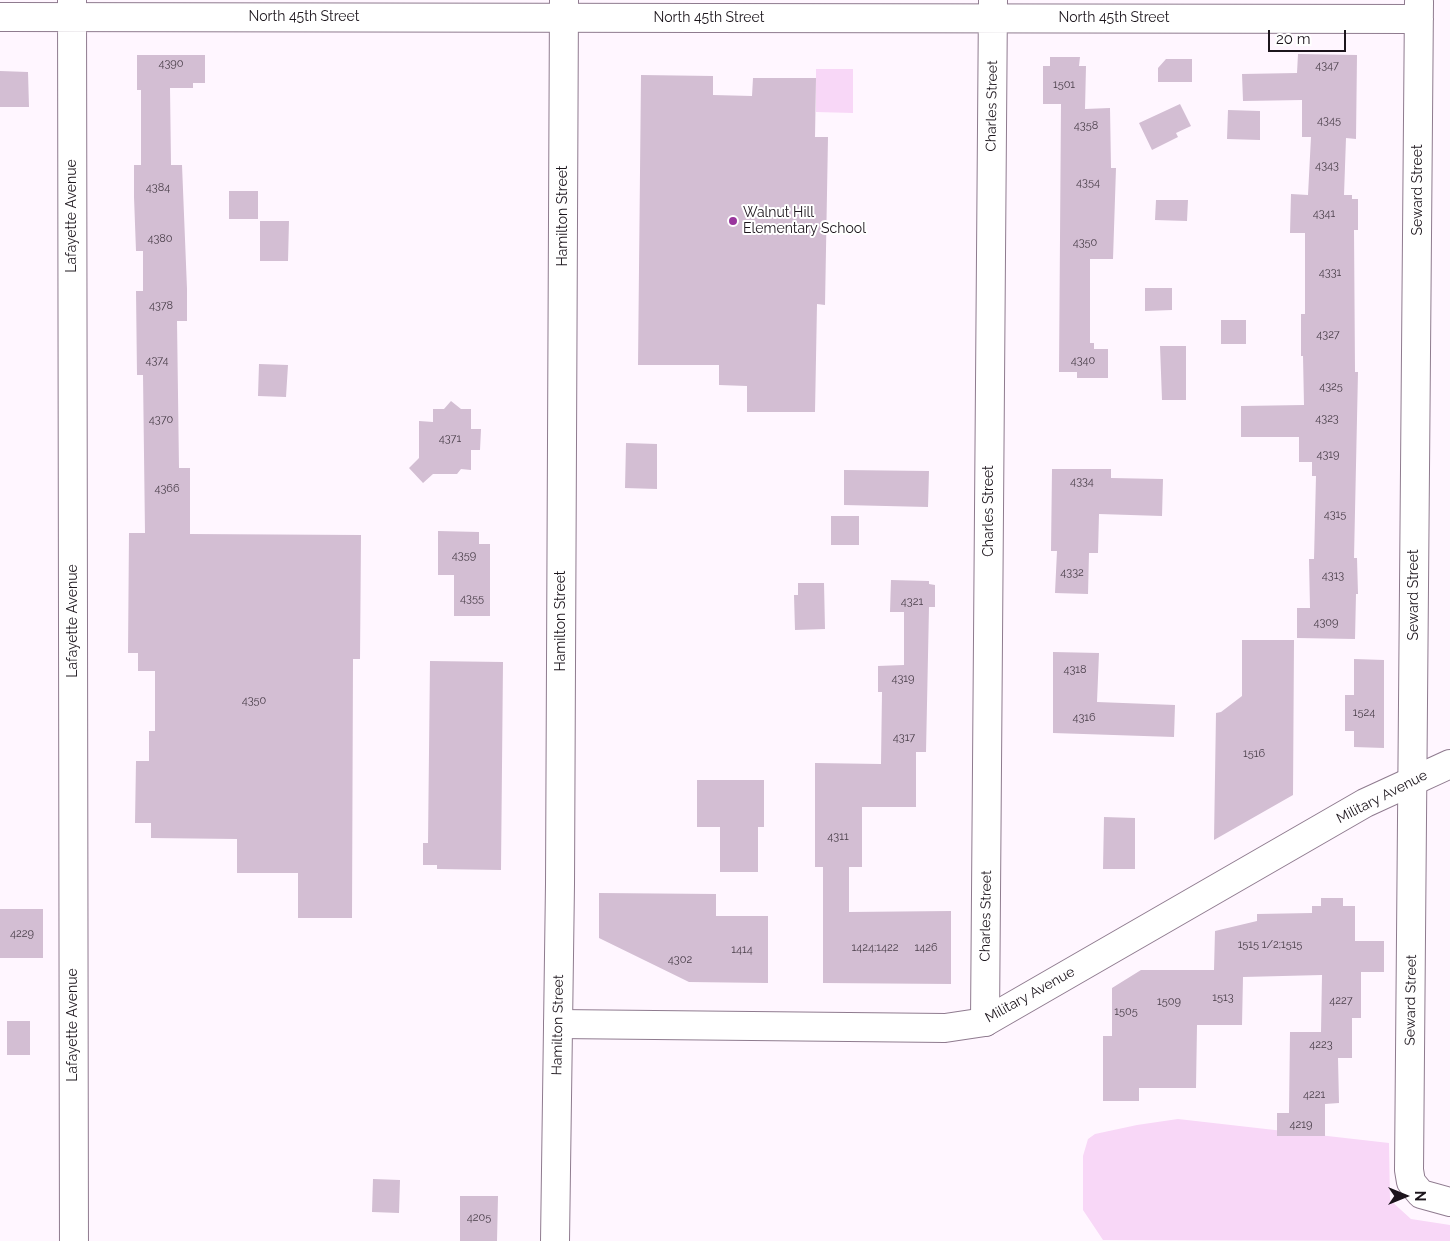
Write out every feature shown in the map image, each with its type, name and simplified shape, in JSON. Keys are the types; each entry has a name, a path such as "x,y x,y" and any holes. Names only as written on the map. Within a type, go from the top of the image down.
{"street":[{"name":"North 45th Street","path":"0,17 72,8 1419,10"},
{"name":"Lafayette Avenue","path":"72,8 74,1241"},
{"name":"Hamilton Street","path":"555,1241 564,9"},
{"name":"Charles Street","path":"985,1022 993,9"},
{"name":"Seward Street","path":"1419,10 1409,1170 1411,1182 1421,1194 1450,1202"},
{"name":"Military Avenue","path":"558,1024 945,1028 985,1022 1365,803 1450,764"}],"shaded area":[{"path":"816,69 853,69 853,113 816,112"},
{"path":"1178,1119 1389,1143 1390,1200 1411,1219 1450,1225 1450,1241 1103,1240 1083,1210 1083,1156 1088,1139 1095,1134"}],"building":[{"path":"1298,54 1357,55 1356,139 1346,138 1344,195 1352,195 1352,199 1358,199 1358,230 1354,230 1355,372 1358,372 1354,558 1357,558 1358,594 1356,594 1355,639 1297,638 1297,608 1310,608 1309,559 1314,559 1316,476 1312,476 1312,462 1299,462 1299,437 1241,437 1241,406 1304,405 1301,314 1305,314 1305,233 1290,233 1291,194 1308,195 1311,137 1302,137 1302,100 1243,101 1242,74 1297,73"},
{"path":"137,55 205,55 205,83 193,83 193,88 170,88 171,165 182,165 187,321 177,321 179,468 190,468 190,534 361,535 360,659 353,659 352,918 298,918 298,873 237,873 237,839 151,838 151,823 135,823 136,761 149,761 149,731 155,731 155,671 138,671 138,653 128,653 129,533 145,533 143,375 137,375 136,291 143,291 143,251 136,251 134,197 134,165 141,165 141,90 137,90"},
{"path":"1050,57 1080,57 1079,66 1086,66 1085,109 1110,108 1111,168 1116,168 1113,259 1090,259 1090,343 1094,343 1094,349 1108,349 1108,378 1077,378 1077,372 1059,372 1061,104 1043,104 1043,66 1050,66"},
{"path":"1166,59 1192,59 1192,82 1158,82 1158,68"},
{"path":"0,71 28,72 29,107 0,107"},
{"name":"Walnut Hill Elementary School","path":"641,75 713,76 713,95 752,96 753,78 816,78 815,137 828,137 825,305 817,304 815,412 747,412 747,386 719,385 719,365 638,365"},
{"path":"1180,104 1191,126 1176,133 1178,137 1152,150 1139,123"},
{"path":"1228,110 1260,111 1260,140 1227,139"},
{"path":"229,191 258,191 258,219 229,219"},
{"path":"1156,200 1188,200 1187,221 1155,220"},
{"path":"260,221 289,221 288,261 260,261"},
{"path":"1145,288 1172,288 1172,310 1145,311"},
{"path":"1221,320 1246,320 1246,344 1221,344"},
{"path":"1160,346 1186,346 1186,400 1162,400"},
{"path":"259,364 288,365 286,397 258,396"},
{"path":"451,401 461,409 471,409 471,429 481,429 480,450 471,450 471,470 461,469 457,474 433,474 423,483 409,468 419,458 419,421 433,422 433,409 444,409"},
{"path":"626,443 657,444 657,489 625,488"},
{"path":"1052,469 1111,469 1111,478 1163,479 1162,516 1099,514 1098,553 1089,553 1088,594 1055,593 1057,551 1051,551"},
{"path":"844,470 929,471 928,507 844,505"},
{"path":"831,516 859,516 859,545 831,545"},
{"path":"438,531 479,532 479,544 490,544 490,616 454,616 454,575 438,575"},
{"path":"891,580 929,581 929,584 935,585 935,607 929,607 926,752 916,752 916,807 862,807 862,867 849,867 849,912 951,911 951,984 823,983 823,867 815,867 815,763 881,764 882,692 878,692 878,666 904,665 904,612 890,612"},
{"path":"798,583 824,583 825,629 795,630 794,595 798,595"},
{"path":"1242,640 1294,640 1293,795 1214,840 1216,713 1221,712 1242,696"},
{"path":"1053,652 1099,653 1097,702 1175,705 1174,737 1053,733"},
{"path":"1354,659 1384,660 1384,748 1354,747 1354,731 1345,731 1345,695 1354,695"},
{"path":"430,661 503,662 501,870 437,869 437,865 423,865 423,843 428,843"},
{"path":"697,780 764,780 764,827 758,827 758,872 720,872 720,827 697,827"},
{"path":"1104,817 1135,818 1135,869 1103,869"},
{"path":"599,893 716,894 716,916 768,916 768,983 689,982 599,938"},
{"path":"1321,898 1343,898 1343,906 1355,906 1355,941 1384,941 1384,972 1361,972 1361,1018 1352,1018 1352,1058 1338,1058 1339,1103 1325,1104 1325,1136 1277,1136 1277,1113 1289,1113 1290,1032 1321,1032 1322,975 1243,977 1242,1025 1197,1025 1196,1088 1139,1088 1139,1101 1103,1101 1103,1036 1112,1036 1112,988 1141,970 1214,970 1215,931 1257,921 1257,914 1312,913 1312,906 1321,906"},
{"path":"0,909 43,909 43,958 0,958"},
{"path":"7,1021 30,1021 30,1055 7,1055"},
{"path":"373,1179 400,1180 399,1213 372,1212"},
{"path":"460,1196 498,1196 497,1241 460,1241"}],"place":[{"name":"Walnut Hill Elementary School","path":"733,221"}]}
